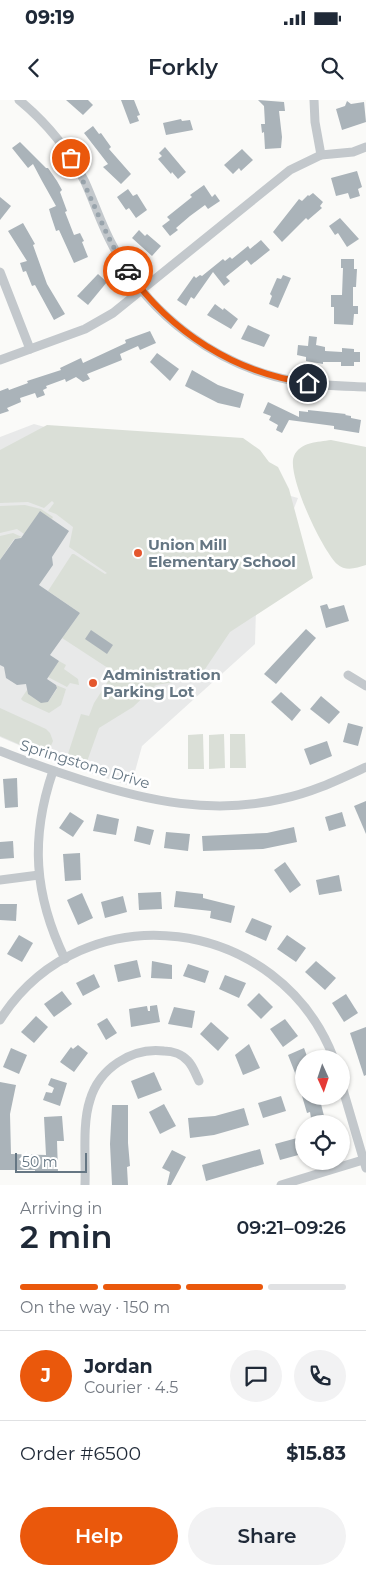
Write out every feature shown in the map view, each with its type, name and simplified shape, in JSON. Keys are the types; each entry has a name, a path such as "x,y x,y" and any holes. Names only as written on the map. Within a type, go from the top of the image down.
{"street":[{"path":"19,100 43,122 71,158 85,183 114,248 143,290 168,318 210,349 234,362 266,374 295,381 366,387"},
{"path":"314,100 321,155"},
{"path":"0,360 99,322 126,305 290,170 321,155 354,152 366,147"},
{"path":"0,272 30,349"},
{"path":"348,675 366,686"},
{"name":"Springstone Drive","path":"0,751 53,771 135,796 181,804 208,806 255,804 294,796 333,783 366,767"},
{"path":"53,771 43,802 38,829 38,875 46,912 65,959"},
{"path":"0,880 38,875"},
{"path":"0,1020 33,982 65,959 92,947 134,936 170,935 214,943 238,953 261,966 286,986 311,1014 324,1035 330,1050"},
{"path":"85,1185 87,1109 94,1088 108,1071 120,1061 135,1054 146,1051 171,1051 188,1061 199,1081"},
{"path":"281,1185 365,1162 348,1105"}],"shaded area":[{"name":"Union Mill Elementary School","path":"34,424 298,498 256,608 255,644 142,746 131,786 68,766 0,737 0,437"},
{"name":"Union Mill Elementary School","path":"47,425 243,438 260,450 269,462 278,467 289,489 313,578 230,632 199,678 156,685 133,707 99,728 84,770 71,765 67,757 81,714 89,716 94,703 114,672 62,638 80,613 48,591 72,554 105,574 107,573 69,547 73,527 56,514 48,511 54,503 52,501 44,508 28,502 0,503 0,450"},
{"path":"331,440 366,447 366,565 355,568 347,569 337,564 323,544 307,512 295,478 293,465 294,456 297,451 305,445"},
{"path":"25,505 41,509 53,517 52,519 40,512 24,534 17,529 0,533 0,506"},
{"path":"13,533 22,537 14,539 0,560 0,536"},
{"path":"59,661 66,665 64,669 78,679 79,685 70,683 67,687 48,677"},
{"path":"56,685 66,689 61,705 49,713 21,699 27,690 48,702 57,689"},
{"path":"0,708 46,729 53,741 49,750 41,754 0,736"},
{"path":"203,734 204,769 188,769 188,735"},
{"path":"224,734 225,768 209,769 209,735"},
{"path":"230,734 245,734 246,768 230,768"}],"building":[{"path":"66,100 88,100 93,105 83,115"},
{"path":"121,100 134,100 140,115 137,116 139,121 130,124"},
{"path":"258,100 284,102 285,111 279,111 282,137 281,148 265,149 264,132 262,133 261,124 265,124 264,106"},
{"path":"347,101 351,104 364,102 366,122 342,130 336,109 345,106"},
{"path":"181,119 182,121 190,120 193,130 166,135 163,123"},
{"path":"93,126 99,134 101,133 111,147 109,149 131,174 121,184 103,167 108,164 84,133"},
{"path":"20,142 48,168 57,181 62,190 60,192 67,211 65,212 74,235 80,233 88,257 74,263 59,230 56,231 51,216 49,209 56,206 33,164 28,168 12,148"},
{"path":"165,147 186,172 178,179 158,159 162,156 159,153"},
{"path":"242,149 253,160 241,171 239,168 233,174 224,165"},
{"path":"357,171 362,187 358,189 360,196 350,199 348,193 336,196 331,178"},
{"path":"204,185 212,197 215,194 220,201 208,209 205,205 176,228 178,230 170,236 162,226 170,220 167,217 192,197 190,195"},
{"path":"128,189 133,196 137,194 147,210 136,218 129,208 126,210 117,197"},
{"path":"313,193 323,202 320,206 322,208 308,220 306,218 282,242 273,232 299,199 302,201"},
{"path":"0,197 11,206 0,220"},
{"path":"340,218 359,239 347,247 338,233 335,235 329,226"},
{"path":"23,223 35,244 33,245 47,284 65,314 54,320 35,285 32,286 26,271 23,272 20,263 27,261 8,231"},
{"path":"139,230 161,246 152,256 132,238"},
{"path":"261,240 270,250 251,265 247,260 226,277 230,281 224,286 213,272 194,299 191,297 186,306 177,300 194,276 196,278 200,275 202,276 223,259 225,261 230,257 232,259 248,246 250,249"},
{"path":"341,259 354,259 354,269 357,269 356,287 353,287 353,306 358,306 358,314 354,314 353,325 334,324 334,307 331,307 331,295 342,295 343,268 341,268"},
{"path":"98,274 107,282 88,305 77,296"},
{"path":"283,275 291,278 278,308 269,304 272,296 270,294 277,278 281,279"},
{"path":"215,304 223,310 224,308 238,319 231,329 207,315"},
{"path":"248,325 270,335 264,347 241,339"},
{"path":"150,331 156,343 140,350 138,346 120,354 122,360 87,374 90,379 83,382 76,377 66,382 65,379 46,386 47,388 43,390 45,395 37,398 35,393 20,398 21,402 7,408 9,411 0,414 0,391 8,388 9,390 28,383 27,381 61,370 60,368 81,358 83,363 126,343 125,340"},
{"path":"309,336 317,337 316,345 325,347 325,351 342,352 342,348 354,349 354,352 360,352 360,362 354,362 354,366 341,366 341,362 323,362 323,364 306,361 306,357 297,355 298,345 308,346"},
{"path":"157,353 179,369 170,381 150,362"},
{"path":"192,370 218,385 244,394 240,408 218,403 185,386"},
{"path":"268,402 299,417 299,411 308,412 308,410 346,414 351,416 351,418 361,420 359,433 334,429 334,426 289,420 282,433 276,430 278,425 269,420 271,416 263,413"},
{"path":"40,511 69,531 52,557 53,565 39,585 80,613 50,655 59,661 47,679 56,685 57,688 48,702 41,703 28,694 26,684 17,685 6,678 4,667 0,665 0,560 15,539 21,538"},
{"path":"327,604 329,609 344,605 349,621 326,628 320,606"},
{"path":"306,629 316,638 276,684 264,674"},
{"path":"91,630 113,645 107,654 85,639"},
{"path":"281,692 301,710 292,721 271,702"},
{"path":"321,696 340,712 329,724 310,709"},
{"path":"348,723 363,727 358,746 343,742"},
{"path":"327,741 332,756 310,765 304,749"},
{"path":"17,778 18,807 5,808 3,779"},
{"path":"366,801 366,834 354,806"},
{"path":"70,812 84,821 73,837 59,828"},
{"path":"342,812 346,826 329,831 325,817"},
{"path":"97,814 119,819 116,835 93,831"},
{"path":"137,826 154,830 150,845 134,841"},
{"path":"294,827 297,842 263,849 203,851 202,836 267,833"},
{"path":"166,832 190,834 188,851 164,848"},
{"path":"13,841 14,858 0,859 0,842"},
{"path":"80,853 81,880 65,881 63,854"},
{"path":"285,862 301,885 290,893 274,870"},
{"path":"339,875 342,891 319,895 316,880"},
{"path":"176,891 203,894 203,898 235,906 231,923 210,918 211,911 174,907"},
{"path":"161,892 162,909 139,910 138,893"},
{"path":"82,893 93,918 78,925 67,900"},
{"path":"123,896 127,912 105,918 101,902"},
{"path":"0,904 17,904 16,921 0,920"},
{"path":"252,918 272,926 266,941 245,932"},
{"path":"19,935 33,943 22,962 7,954"},
{"path":"287,935 306,948 296,962 277,949"},
{"path":"137,960 141,977 118,982 114,965"},
{"path":"152,961 172,965 172,979 151,978"},
{"path":"316,961 336,978 325,990 305,972"},
{"path":"188,964 209,971 205,983 183,976"},
{"path":"94,974 100,987 83,996 76,983"},
{"path":"225,975 246,983 239,998 219,989"},
{"path":"62,991 72,1004 54,1017 44,1004"},
{"path":"259,993 273,1007 261,1019 247,1005"},
{"path":"346,994 358,1013 344,1022 332,1003"},
{"path":"157,1005 160,1022 131,1027 129,1009 147,1006 148,1011 150,1011 150,1006"},
{"path":"174,1007 195,1011 192,1028 168,1024"},
{"path":"36,1016 48,1027 34,1043 21,1032"},
{"path":"107,1018 117,1033 106,1040 97,1024"},
{"path":"285,1019 298,1036 283,1047 270,1029"},
{"path":"211,1022 229,1038 218,1051 200,1034"},
{"path":"366,1027 366,1075 364,1076 350,1033"},
{"path":"249,1044 260,1068 243,1075 235,1055"},
{"path":"78,1045 88,1053 74,1072 60,1062 71,1047 73,1049"},
{"path":"11,1048 27,1055 19,1074 3,1067"},
{"path":"295,1052 295,1073 288,1055"},
{"path":"154,1072 162,1090 138,1099 131,1081"},
{"path":"51,1078 67,1083 60,1106 43,1100 46,1092 52,1093 54,1088 48,1085"},
{"path":"0,1082 16,1085 10,1114 11,1154 46,1155 44,1117 62,1116 64,1141 57,1141 58,1172 35,1173 35,1170 0,1170"},
{"path":"281,1096 286,1111 263,1118 258,1103"},
{"path":"164,1104 176,1126 160,1134 149,1112"},
{"path":"112,1105 128,1105 130,1166 127,1167 128,1185 112,1185 110,1144"},
{"path":"305,1105 321,1105 324,1115 310,1115 310,1112 307,1113"},
{"path":"244,1108 249,1125 214,1135 190,1138 188,1118 215,1116"},
{"path":"295,1139 295,1156 280,1160 275,1144"},
{"path":"260,1149 264,1164 206,1181 202,1165"},
{"path":"172,1150 186,1157 171,1185 167,1185 170,1172 162,1168"}],"way so far":[{"path":"71,158 85,183 103,228 121,262 128,271"}],"place":[{"name":"Union Mill Elementary School","path":"138,553"},
{"name":"Administration Parking Lot","path":"93,683"}],"route":[{"path":"128,271 168,318 199,342 234,362 266,374 308,383"}]}
